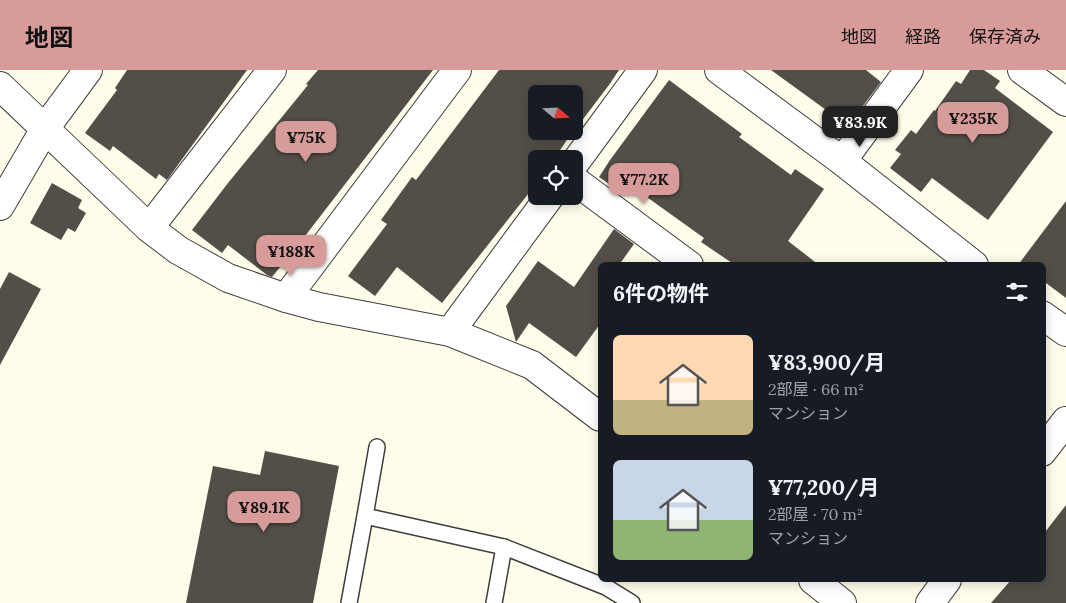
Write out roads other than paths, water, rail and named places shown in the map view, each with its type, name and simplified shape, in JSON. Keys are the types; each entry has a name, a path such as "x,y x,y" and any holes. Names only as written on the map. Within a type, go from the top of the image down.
{"street":[{"path":"0,206 46,128 88,70"},
{"path":"149,228 272,70"},
{"path":"286,298 457,70"},
{"path":"583,152 643,70"},
{"path":"719,70 842,161 968,262"},
{"path":"842,161 909,70"},
{"path":"1022,70 1066,102"},
{"path":"0,86 149,228 178,250 228,278 319,307 450,332 532,365 598,415"},
{"path":"583,187 685,262"},
{"path":"450,332 543,205"},
{"path":"1046,318 1066,332"},
{"path":"1046,447 1066,421"},
{"path":"816,582 842,603"},
{"path":"930,603 946,582"}],"lane":[{"path":"349,603 377,447"},
{"path":"365,516 504,547 598,580"},
{"path":"494,603 504,547"},
{"path":"608,583 632,603"}]}
